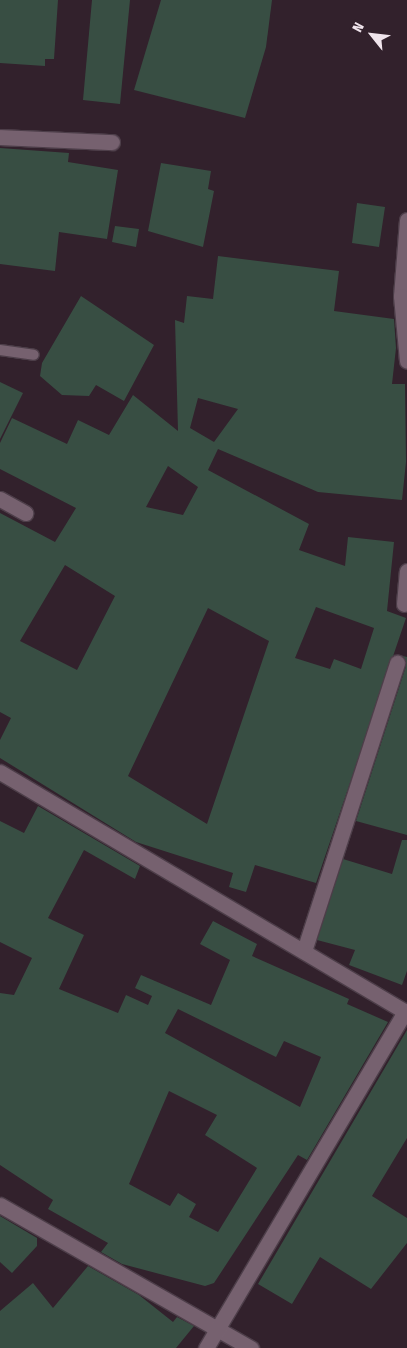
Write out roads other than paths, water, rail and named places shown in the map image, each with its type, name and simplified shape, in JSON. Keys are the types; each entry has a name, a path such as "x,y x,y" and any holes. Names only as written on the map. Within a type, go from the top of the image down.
{"street":[{"path":"0,137 112,142"},
{"path":"407,220 402,296 407,361"},
{"path":"0,499 24,513"},
{"path":"404,604 407,571"},
{"path":"304,951 396,663"},
{"path":"0,772 406,1012 220,1331 206,1348"},
{"path":"0,1205 251,1348"}],"lane":[{"path":"0,350 34,355"}]}
